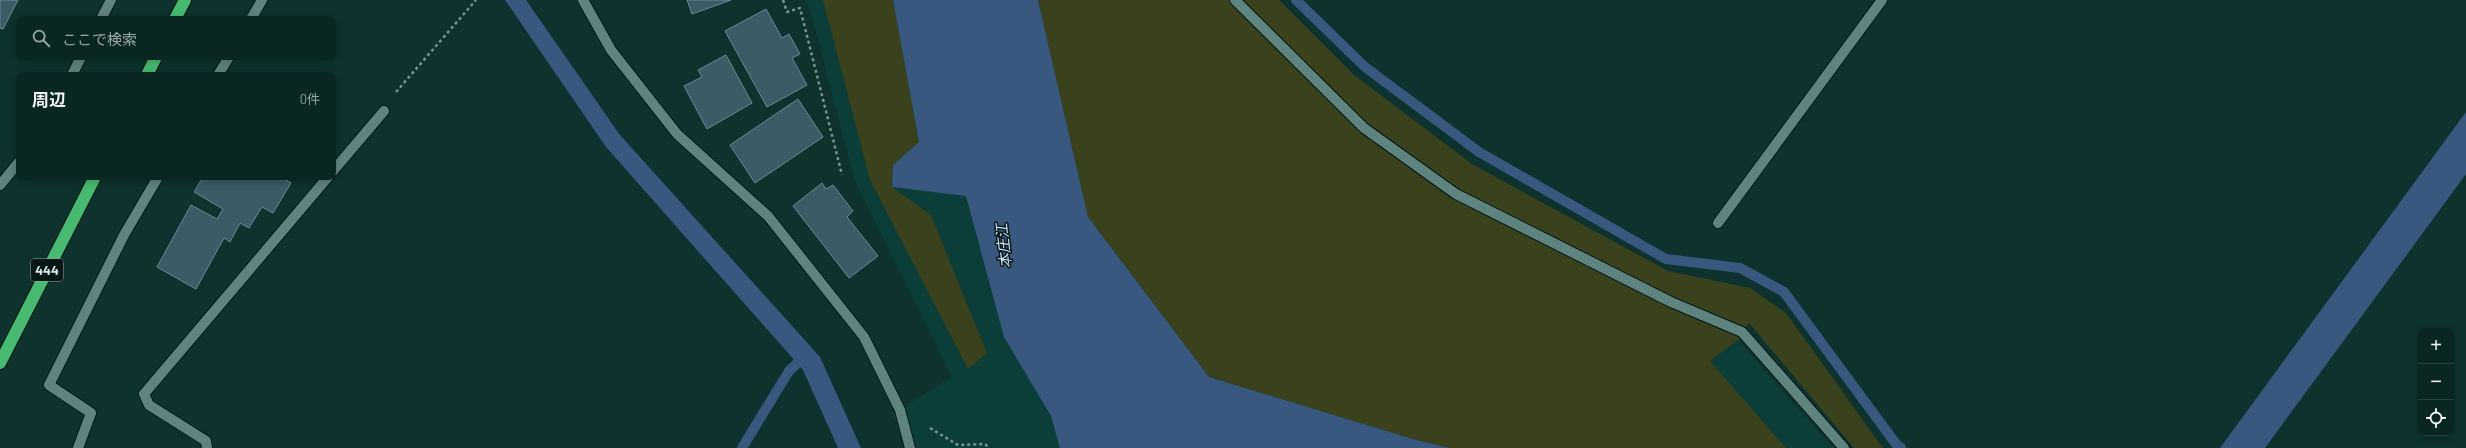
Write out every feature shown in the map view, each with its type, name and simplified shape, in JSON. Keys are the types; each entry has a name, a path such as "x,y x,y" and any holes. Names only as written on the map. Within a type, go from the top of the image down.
{"highway":[{"path":"177,16 185,0"},
{"path":"148,72 154,60"},
{"name":"444","path":"0,363 93,180"}],"street":[{"path":"103,16 111,0"},
{"path":"253,16 262,0"},
{"path":"583,0 611,50 677,134 768,216 864,337 900,410 910,448"},
{"path":"1235,0 1364,128 1456,194 1671,302 1742,332 1844,448"},
{"path":"1718,223 1882,0"},
{"path":"74,72 80,60"},
{"path":"220,72 227,60"},
{"path":"336,167 384,111"},
{"path":"0,185 16,166"},
{"path":"78,448 91,413 49,385 124,234 156,180"},
{"path":"207,448 206,441 149,405 144,394 325,180"}],"path":[{"path":"384,111 399,87 476,0"},
{"path":"783,0 787,12 800,8 842,175"},
{"path":"900,410 958,445 985,444 989,448"}],"shaded area":[{"path":"805,0 1038,0 1088,217 1416,440 1450,448 908,448 892,414 952,377 855,182 811,14"},
{"path":"1738,340 1833,448 1689,448 1709,361"}],"green space":[{"path":"823,0 893,0 919,142 893,165 892,187 931,215 987,353 968,369 870,180"},
{"path":"1038,0 1279,0 1354,75 1472,164 1668,271 1750,288 1786,313 1883,448 1854,448 1749,323 1738,340 1710,361 1786,448 1450,448 1416,440 1209,377 1088,217"}],"water":[{"path":"505,0 526,0 620,135 820,357 861,448 838,448 803,370 606,147"},
{"name":"本庄江","path":"893,0 1038,0 1088,217 1209,377 1416,440 1450,448 1060,448 1051,416 1004,337 966,196 892,187 893,165 919,142"},
{"path":"2466,112 2466,174 2265,448 2220,448"}],"building":[{"path":"0,0 18,0 3,29 0,28"},
{"path":"687,0 731,0 692,14"},
{"path":"766,9 782,38 789,34 800,54 792,58 807,85 767,107 725,31"},
{"path":"726,55 752,103 707,129 684,86 702,77 698,70"},
{"path":"798,99 823,137 755,183 730,145"},
{"path":"201,180 286,180 291,183 273,213 262,207 249,228 240,223 230,242 224,238 196,289 157,267 191,205 217,219 223,209 194,192"},
{"path":"822,183 826,189 833,185 853,211 847,217 878,256 849,278 793,206"}],"waterway":[{"path":"1296,0 1365,67 1479,152 1666,259 1740,268 1784,292 1896,444 1901,448"},
{"path":"742,448 789,371 807,354"}]}
